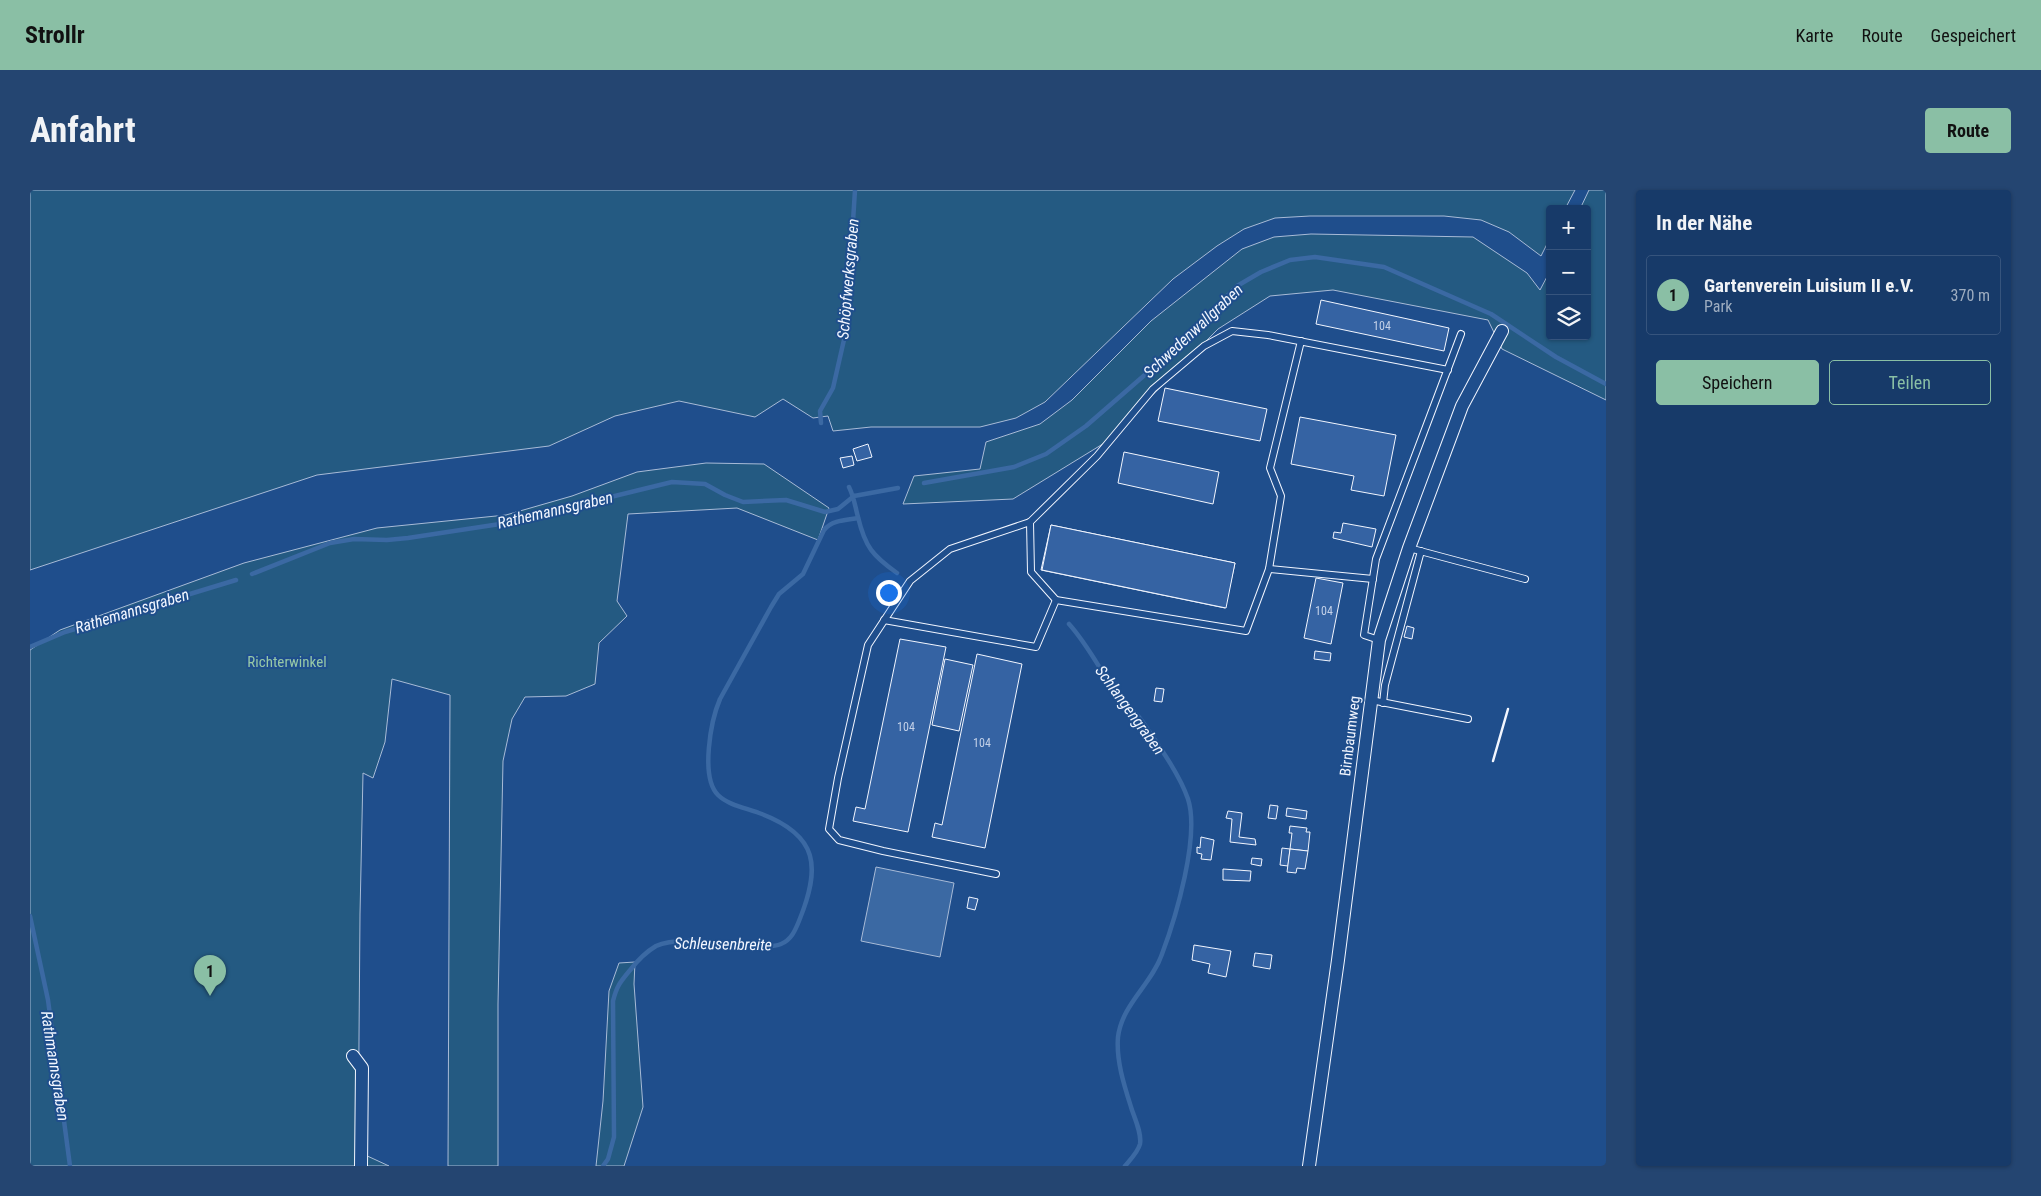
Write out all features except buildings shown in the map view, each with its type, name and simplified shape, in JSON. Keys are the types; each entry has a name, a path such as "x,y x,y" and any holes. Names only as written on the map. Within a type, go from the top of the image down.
{"street":[{"name":"Birnbaumweg","path":"1309,1166 1377,701 1379,640 1415,549 1462,406 1502,331"},
{"path":"353,1056 362,1068 361,1166"}],"lane":[{"path":"996,874 839,840 829,829 838,778 868,645 910,581 950,549 1030,522 1097,456 1153,389 1204,346 1232,331 1302,341 1448,370"},
{"path":"1379,640 1364,636 1376,559 1461,334"},
{"path":"1030,522 1030,572 1056,600 1246,632 1269,569 1281,496 1270,468 1302,341"},
{"path":"1468,719 1377,701 1385,685 1415,549 1525,579"},
{"path":"1269,569 1373,579"},
{"path":"884,620 1036,647 1056,600"}],"green space":[{"path":"30,190 1575,190 1567,205 1546,205 1546,246 1541,256 1509,232 1481,220 1444,216 1310,216 1275,218 1244,229 1217,246 1173,279 1045,402 1016,418 980,427 871,427 833,431 828,416 813,418 783,399 755,417 679,401 615,416 549,446 317,475 30,570"},
{"path":"1589,190 1606,190 1606,400 1502,349 1488,320 1333,290 1270,296 1218,329 1106,442 1013,499 903,504 914,476 980,469 986,442 1040,424 1072,400 1151,321 1242,249 1274,237 1311,234 1473,237 1527,273 1540,290 1546,279 1546,340 1591,340 1591,205 1582,205"},
{"name":"Richterwinkel","path":"706,463 764,464 829,508 818,540 737,508 628,514 617,601 627,616 599,643 595,684 566,696 525,697 512,719 503,761 498,1004 498,1166 448,1166 450,695 392,679 385,742 373,778 363,773 358,1166 30,1166 30,650 60,630 244,563 377,528 506,515 572,496 637,472"},
{"path":"635,962 634,984 643,1107 624,1166 596,1166 603,1101 609,991 619,963"},
{"path":"363,1154 389,1166 363,1166"}],"shaded area":[{"path":"876,867 954,883 940,957 861,941"}],"waterway":[{"name":"Schöpfwerksgraben","path":"821,423 820,411 833,388 846,331 855,190"},
{"name":"Schwedenwallgraben","path":"924,483 1014,467 1046,454 1086,426 1170,353 1237,286 1261,272 1290,260 1315,257 1384,267 1491,314 1556,357 1606,384"},
{"name":"Rathemannsgraben","path":"252,574 330,543 354,539 387,540 408,538 500,524 672,482 705,484 743,502 786,500 825,512 838,509 854,496"},
{"name":"Schlangengraben","path":"849,487 867,543 876,556 897,573"},
{"name":"Schwedenwallgraben","path":"854,496 898,488"},
{"name":"Schleusenbreite","path":"603,1166 608,1159 614,1137 613,1001 618,987 636,962 656,946 676,941 774,946 790,938 799,921 810,884 812,869 810,855 804,843 794,832 779,822 732,804 718,795 709,775 708,762 713,720 720,699 771,607 779,594 803,574 824,530 831,524 839,521 858,518"},
{"name":"Rathemannsgraben","path":"30,647 65,632 236,580"},
{"name":"Schlangengraben","path":"1069,624 1088,649 1116,693 1139,717 1167,758 1184,789 1191,815 1189,855 1180,898 1168,938 1157,965 1125,1014 1118,1037 1118,1055 1121,1072 1139,1130 1140,1140 1138,1150 1125,1166"},
{"name":"Rathmannsgraben","path":"30,916 48,1000 70,1166"}],"wall":[{"path":"1493,761 1508,709"}],"place":[{"name":"Gartenverein Luisium II e.V.","path":"210,996"}]}
